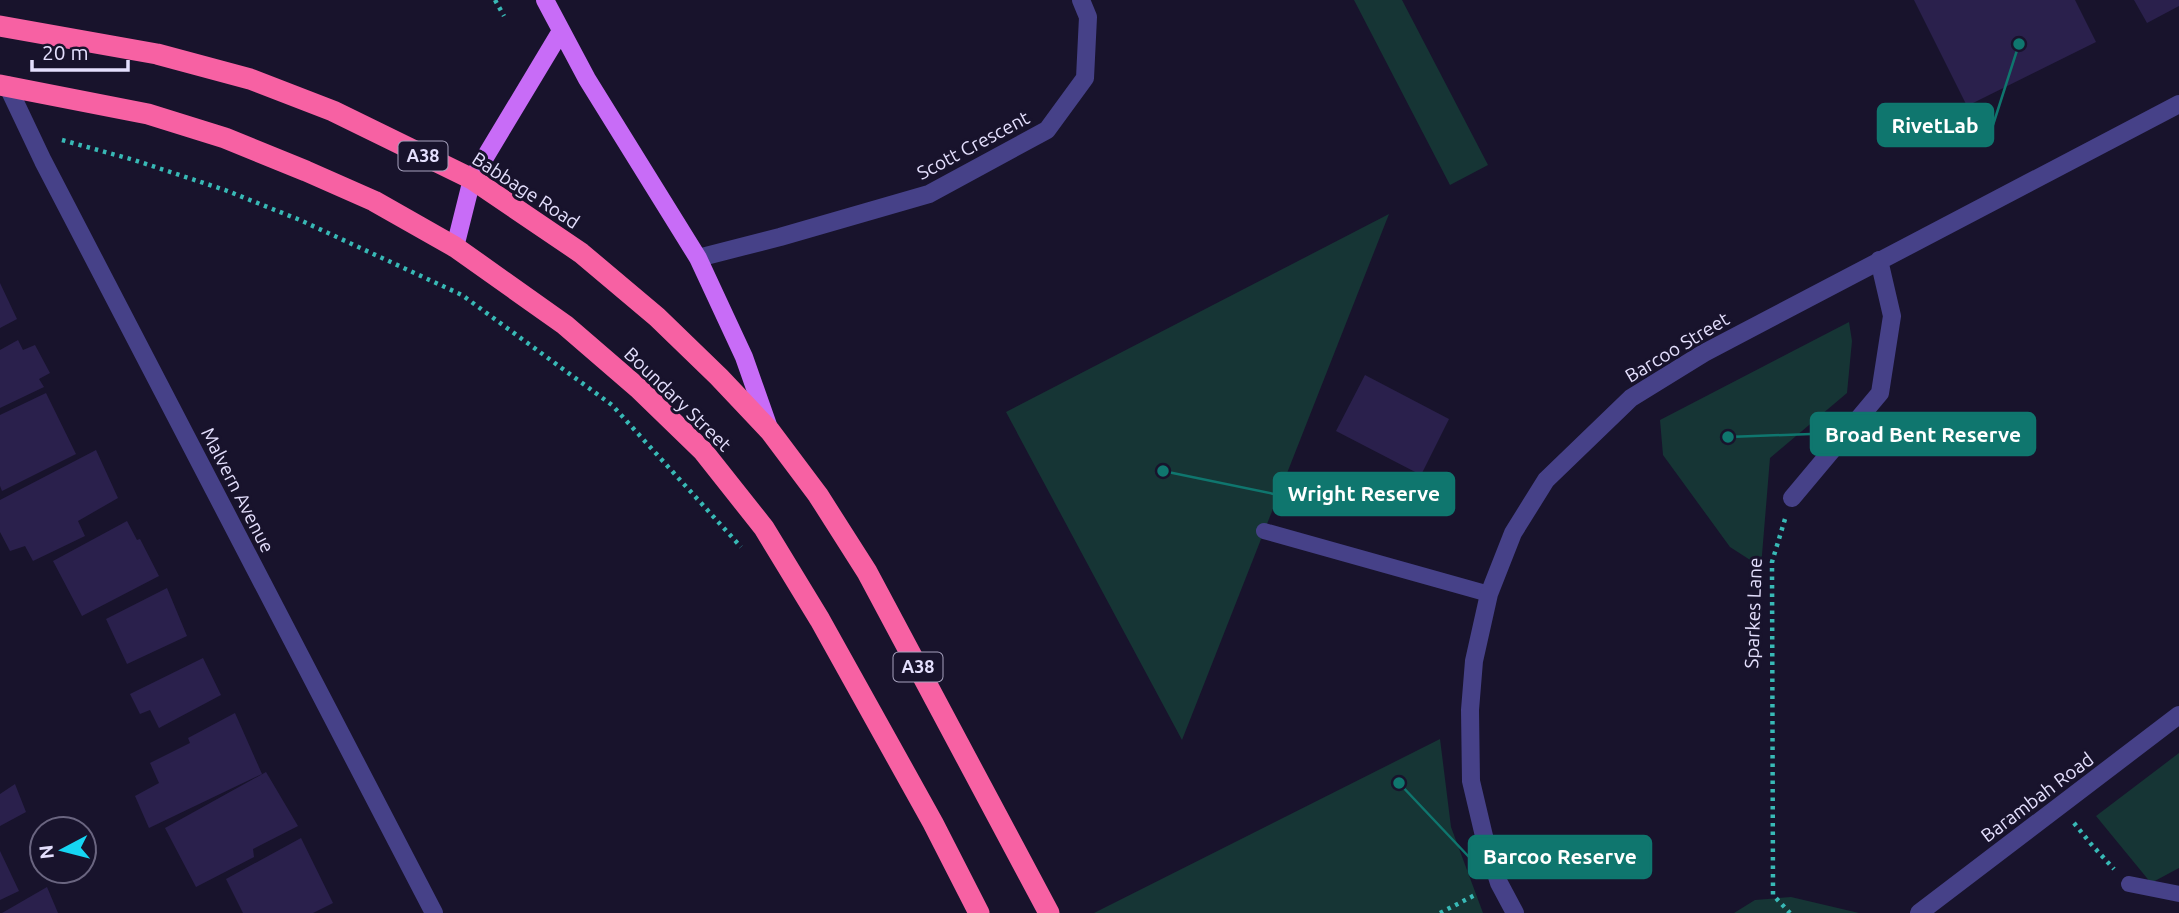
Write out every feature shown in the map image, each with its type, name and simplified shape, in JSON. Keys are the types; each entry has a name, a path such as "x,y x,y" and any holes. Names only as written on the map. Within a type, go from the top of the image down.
{"highway":[{"name":"Babbage Road","path":"0,26 157,54 250,79 333,111 472,179 582,253 657,317 770,431"},
{"path":"4,85 148,114 225,138 374,201 455,247"},
{"name":"Boundary Street","path":"455,247 565,325 638,388 703,451 764,528 820,620 907,775 979,913"},
{"name":"A38","path":"770,431 818,495 867,572 1049,913"}],"main road":[{"path":"545,0 587,79 698,258 744,357 770,431"},
{"path":"455,247 472,179 561,31"}],"street":[{"name":"Scott Crescent","path":"698,258 929,194 1047,130 1085,78 1088,17 1081,0"},
{"name":"Malvern Avenue","path":"4,85 434,913"},
{"name":"Barcoo Street","path":"1515,913 1499,883 1471,781 1469,710 1473,673 1489,594 1514,533 1546,480 1631,398 1704,352 2179,104"},
{"path":"1791,498 1881,393 1892,316 1879,260"},
{"name":"Barambah Road","path":"1919,913 2179,715"}],"lane":[{"path":"1264,531 1489,594"},
{"path":"2129,884 2179,894"}],"path":[{"path":"495,0 504,16"},
{"path":"62,140 225,190 300,220 462,295 612,405 747,552"},
{"name":"Sparkes Lane","path":"1790,913 1773,895 1772,562 1791,498"},
{"path":"2091,845 2129,884"},
{"path":"1440,913 1499,883"}],"green space":[{"path":"1354,0 1402,0 1488,165 1450,185"},
{"path":"1389,214 1182,740 1006,412"},
{"path":"1849,322 1852,341 1847,393 1770,458 1761,567 1730,547 1663,455 1660,420"},
{"path":"1440,739 1451,827 1483,913 1094,913"},
{"path":"2179,753 2179,868 2151,883 2096,816"},
{"path":"1791,897 1859,913 1734,913 1755,900"}],"building":[{"path":"1914,0 2075,0 2096,42 1967,106"},
{"path":"2134,0 2179,0 2179,6 2147,23"},
{"path":"0,283 17,319 0,328"},
{"path":"18,340 23,350 35,345 50,373 39,379 44,387 0,408 0,350"},
{"path":"1365,375 1449,419 1421,475 1336,431"},
{"path":"46,393 76,454 2,491 0,415"},
{"path":"96,450 118,498 78,521 85,536 33,561 25,546 10,551 0,532 0,500"},
{"path":"127,521 137,540 140,539 159,576 82,616 53,561"},
{"path":"167,588 187,636 127,664 106,619"},
{"path":"203,658 221,695 159,728 150,710 140,714 130,694"},
{"path":"235,713 262,774 149,828 135,796 159,783 150,763 190,743 188,738"},
{"path":"266,772 298,826 253,849 254,857 196,887 165,828"},
{"path":"15,784 26,812 0,826 0,794"},
{"path":"301,838 333,903 313,913 243,913 226,879"},
{"path":"0,851 19,891 0,900"},
{"path":"47,887 58,913 2,913"}],"place":[{"name":"RivetLab","path":"2019,44"},
{"name":"Broad Bent Reserve","path":"1728,437"},
{"name":"Wright Reserve","path":"1163,471"},
{"name":"Barcoo Reserve","path":"1399,783"}]}
